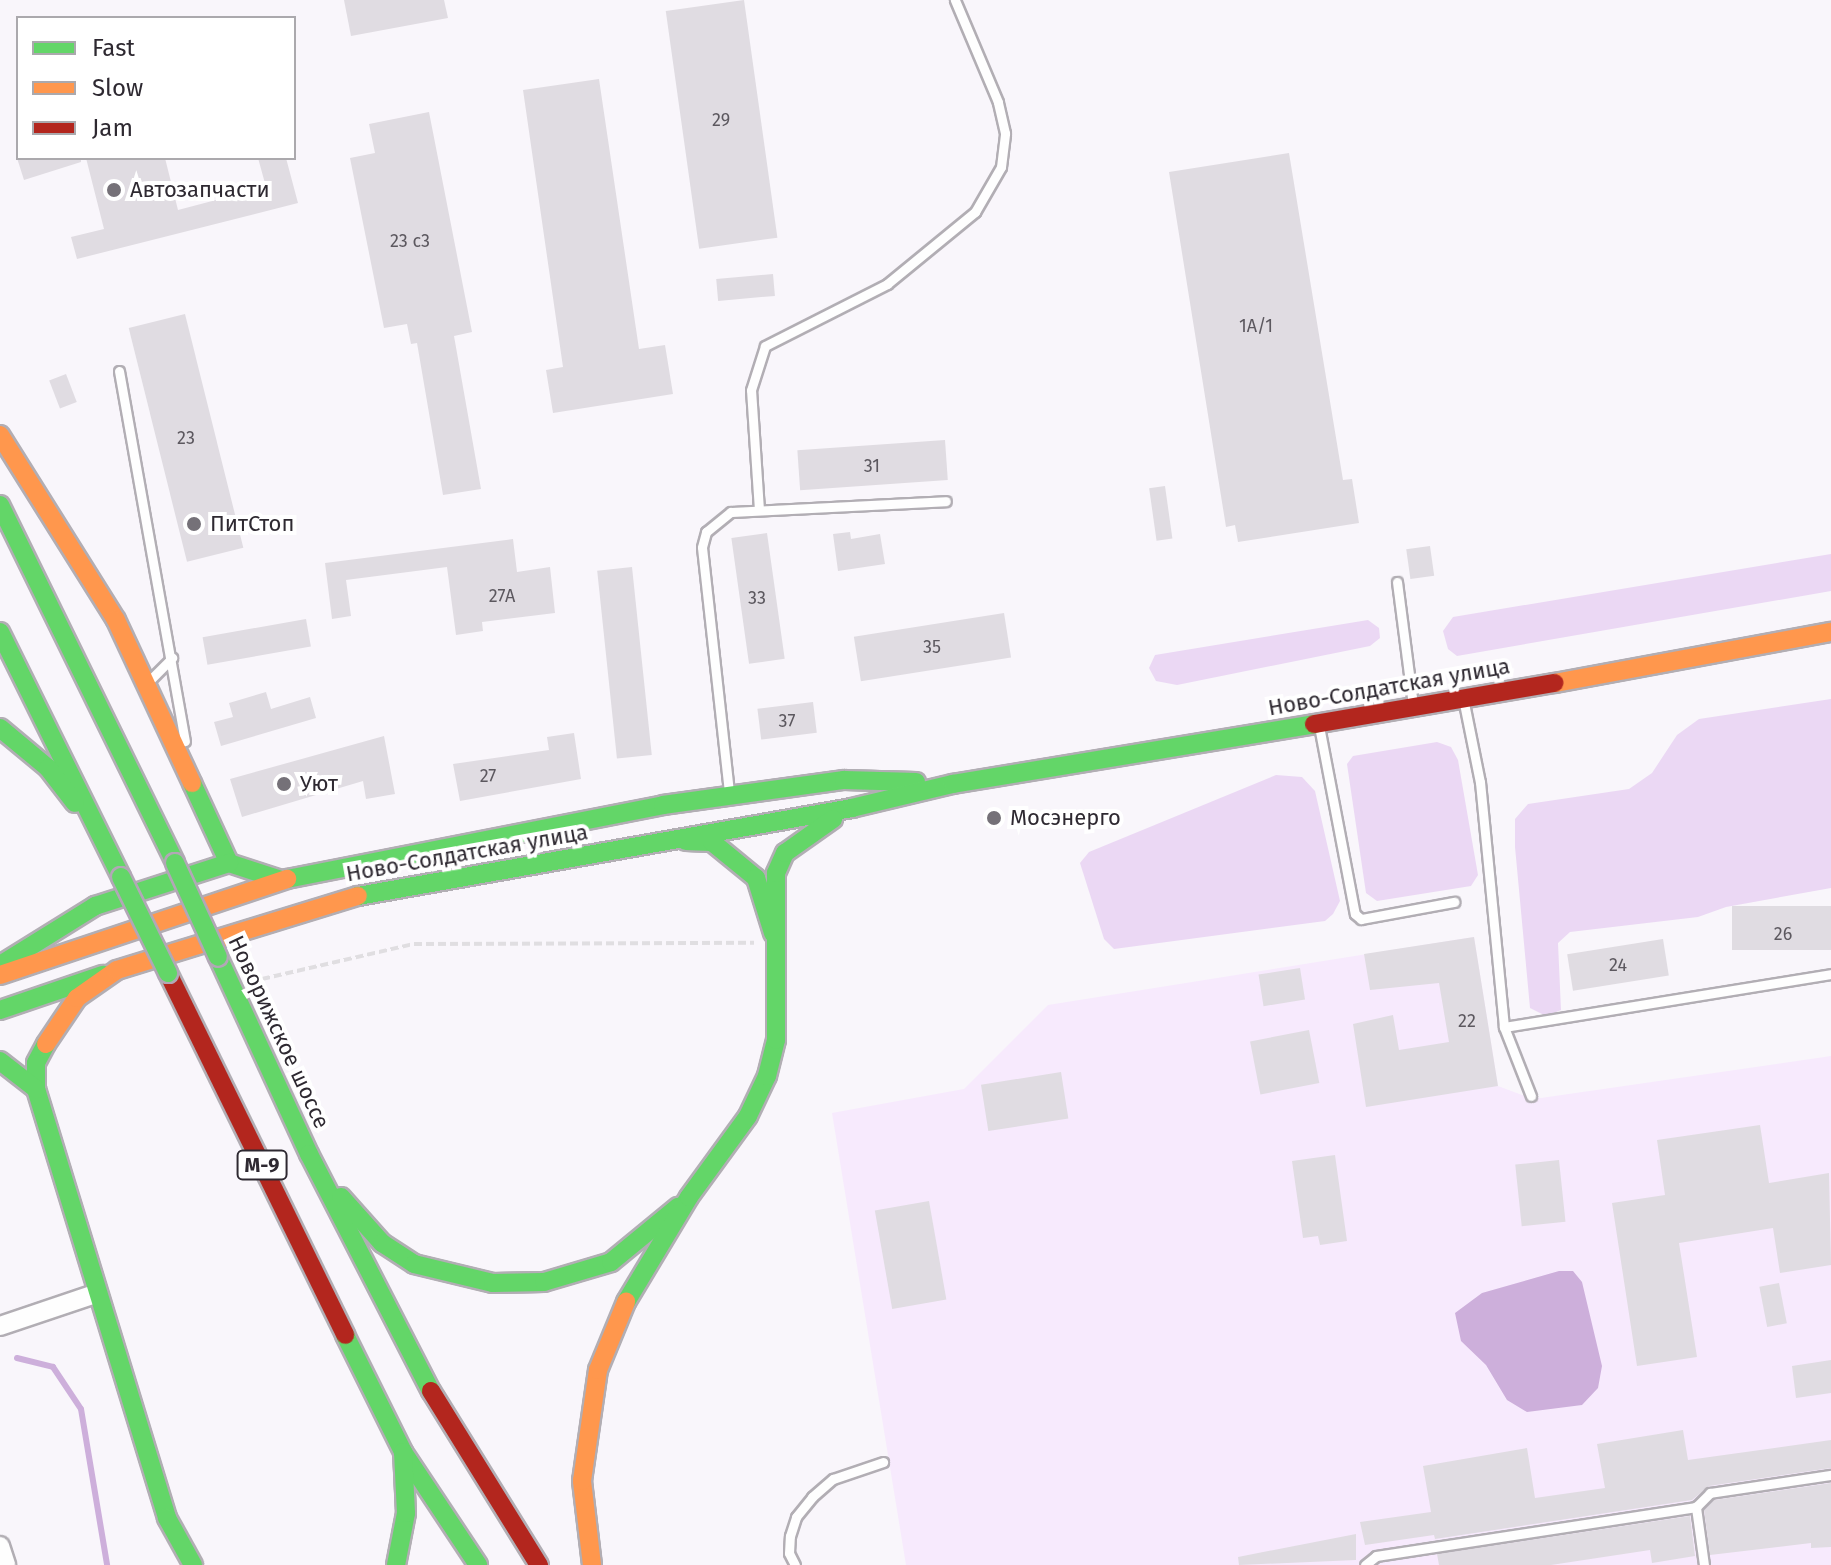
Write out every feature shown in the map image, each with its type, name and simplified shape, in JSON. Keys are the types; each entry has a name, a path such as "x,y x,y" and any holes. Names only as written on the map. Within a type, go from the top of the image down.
{"main road":[{"path":"0,435 66,532 146,683 229,863"},
{"name":"Новорижское шоссе","path":"0,505 175,863 309,1154 424,1379 539,1565"},
{"name":"М-9","path":"0,632 403,1452 478,1565"},
{"name":"Ново-Солдатская улица","path":"0,1010 117,970 375,891 674,841 852,808 953,784 1463,700 1831,632"},
{"name":"М-9","path":"0,728 48,768 99,833"},
{"name":"Ново-Солдатская улица","path":"0,975 282,880 369,859 729,795 844,780 953,784"},
{"path":"766,941 776,873 785,853 807,833 852,808"},
{"path":"592,1565 582,1481 598,1370 620,1313 689,1197 748,1116 767,1076 776,1040 756,878 735,857 712,842 674,841"},
{"path":"0,966 62,922 95,906 229,863 282,880"},
{"path":"117,970 77,998 57,1021 36,1063 36,1089 167,1518 191,1564"},
{"path":"0,1061 36,1089"},
{"path":"309,1154 359,1221 397,1254 452,1277 493,1283 544,1282 611,1262 689,1197"},
{"path":"396,1565 406,1513 403,1452"}],"street":[{"path":"0,1326 98,1293"},
{"path":"0,1546 6,1565"}],"lane":[{"path":"759,510 751,390 765,346 887,284 975,212 1001,167 1005,133 998,102 955,0"},
{"path":"119,371 192,782"},
{"path":"729,795 702,547 719,517 759,510 946,501"},
{"path":"1397,582 1414,708"},
{"path":"146,683 172,658"},
{"path":"1463,700 1480,782 1504,1027 1531,1096"},
{"path":"1319,724 1355,914 1361,919 1454,902"},
{"path":"1504,1027 1831,974"},
{"path":"795,1565 789,1553 790,1536 796,1517 812,1497 833,1479 883,1462"},
{"path":"1365,1565 1376,1556 1696,1507 1710,1493 1831,1475"},
{"path":"1696,1507 1704,1565"}],"path":[{"path":"262,979 414,944 766,941"}],"shaded area":[{"path":"1831,554 1831,591 1457,656 1448,649 1443,631 1453,617"},
{"path":"1368,620 1379,628 1380,638 1370,646 1177,685 1156,681 1149,668 1155,655"},
{"path":"1831,699 1831,888 1726,907 1698,917 1570,932 1558,943 1561,1010 1546,1016 1530,1008 1515,847 1515,819 1528,804 1629,789 1652,773 1677,735 1699,719"},
{"path":"1437,742 1451,747 1458,760 1478,875 1471,886 1377,901 1366,893 1347,764 1353,756"},
{"path":"1276,775 1302,777 1315,791 1340,901 1333,914 1325,921 1114,949 1104,939 1080,863 1089,852"},
{"path":"1474,937 1498,1086 1522,1095 1541,1098 1831,1056 1831,1565 906,1565 832,1113 964,1089 1048,1005"},
{"path":"1559,1271 1573,1271 1582,1282 1602,1366 1598,1388 1582,1405 1527,1412 1507,1400 1486,1365 1461,1341 1455,1313 1482,1293"}],"building":[{"path":"344,0 444,0 448,18 351,36"},
{"path":"744,0 777,238 699,249 666,11"},
{"path":"599,79 639,349 665,345 673,394 553,413 546,370 563,367 523,90"},
{"path":"429,112 472,332 454,336 481,489 443,495 417,343 411,344 407,324 384,328 350,158 375,153 369,124"},
{"path":"1289,153 1343,480 1352,479 1359,523 1238,542 1235,525 1226,527 1169,172"},
{"path":"18,160 81,160 81,162 24,180"},
{"path":"87,160 166,160 178,210 266,187 259,160 287,160 298,203 77,259 71,237 104,229"},
{"path":"773,274 775,296 718,301 716,279"},
{"path":"185,314 243,548 187,562 129,328"},
{"path":"66,374 77,402 60,408 49,380"},
{"path":"945,440 948,480 800,490 797,450"},
{"path":"1165,486 1172,538 1157,541 1149,488"},
{"path":"850,532 851,539 880,534 885,564 838,571 833,534"},
{"path":"767,533 785,659 749,664 731,538"},
{"path":"513,539 517,572 550,567 555,613 482,622 483,631 456,635 447,567 346,580 351,616 332,619 325,563"},
{"path":"1430,546 1434,576 1410,579 1406,549"},
{"path":"632,567 652,755 617,759 597,571"},
{"path":"1004,613 1011,657 861,681 854,637"},
{"path":"306,619 311,647 207,665 203,637"},
{"path":"266,692 271,709 310,697 316,718 221,746 214,722 233,717 229,703"},
{"path":"813,702 817,733 761,740 757,709"},
{"path":"574,733 581,779 460,801 453,764 549,750 547,737"},
{"path":"384,736 395,794 366,799 363,781 242,817 230,779"},
{"path":"1732,906 1831,906 1831,950 1732,950"},
{"path":"1474,937 1498,1086 1366,1107 1353,1024 1393,1015 1399,1050 1449,1042 1439,983 1370,990 1364,954"},
{"path":"1663,939 1669,976 1573,991 1567,954"},
{"path":"1300,968 1305,1000 1264,1006 1259,975"},
{"path":"1309,1030 1319,1083 1260,1094 1250,1041"},
{"path":"1061,1072 1068,1118 988,1131 981,1085"},
{"path":"1760,1125 1769,1183 1829,1173 1831,1265 1780,1273 1773,1228 1679,1243 1697,1357 1637,1366 1612,1203 1665,1195 1657,1140"},
{"path":"1335,1155 1347,1241 1320,1245 1318,1236 1303,1238 1292,1161"},
{"path":"1559,1160 1565,1222 1522,1226 1515,1165"},
{"path":"929,1201 946,1299 892,1309 875,1211"},
{"path":"1779,1283 1787,1323 1767,1327 1759,1287"},
{"path":"1831,1360 1831,1393 1796,1398 1792,1366"},
{"path":"1683,1430 1688,1460 1831,1440 1831,1468 1709,1486 1692,1500 1435,1539 1434,1535 1365,1545 1360,1522 1431,1512 1423,1466 1527,1448 1535,1498 1605,1488 1597,1444"},
{"path":"1831,1483 1831,1547 1811,1548 1811,1543 1710,1555 1704,1510 1714,1500"},
{"path":"1690,1516 1695,1556 1652,1563 1650,1550 1551,1565 1439,1565 1437,1554"},
{"path":"1356,1534 1356,1560 1239,1565 1238,1557"}],"waterway":[{"path":"17,1358 53,1367 81,1409 107,1565"}],"traffic: fast":[{"path":"0,505 175,863"},
{"path":"0,632 121,877"},
{"path":"358,896 852,808 953,784 1314,724"},
{"path":"0,728 48,768 75,803"},
{"path":"287,879 663,805 844,780 916,782"},
{"path":"192,783 229,863 281,880"},
{"path":"626,1302 689,1197 748,1116 767,1076 776,1040 776,873 785,853 833,819"},
{"path":"686,841 712,842 756,878 773,933"},
{"path":"175,863 218,957"},
{"path":"2,964 95,906 229,863"},
{"path":"121,877 168,973"},
{"path":"218,957 309,1154 431,1391"},
{"path":"0,1010 103,975"},
{"path":"46,1044 36,1063 36,1089 167,1518 193,1565"},
{"path":"0,1061 36,1089"},
{"path":"341,1197 382,1243 414,1264 493,1283 544,1282 611,1262 678,1207"},
{"path":"345,1335 403,1452 478,1565"},
{"path":"396,1565 406,1513 403,1452"}],"traffic: slow":[{"path":"0,435 116,620 192,783"},
{"path":"1555,683 1831,632"},
{"path":"0,975 287,879"},
{"path":"46,1044 77,998 117,970 358,896"},
{"path":"592,1565 582,1481 598,1370 626,1302"}],"traffic: jam":[{"path":"1314,724 1555,683"},
{"path":"168,973 345,1335"},
{"path":"431,1391 539,1565"}],"place":[{"name":"Автозапчасти","path":"114,190"},
{"name":"ПитСтоп","path":"194,524"},
{"name":"Уют","path":"284,784"},
{"name":"Мосэнерго","path":"994,818"}]}
